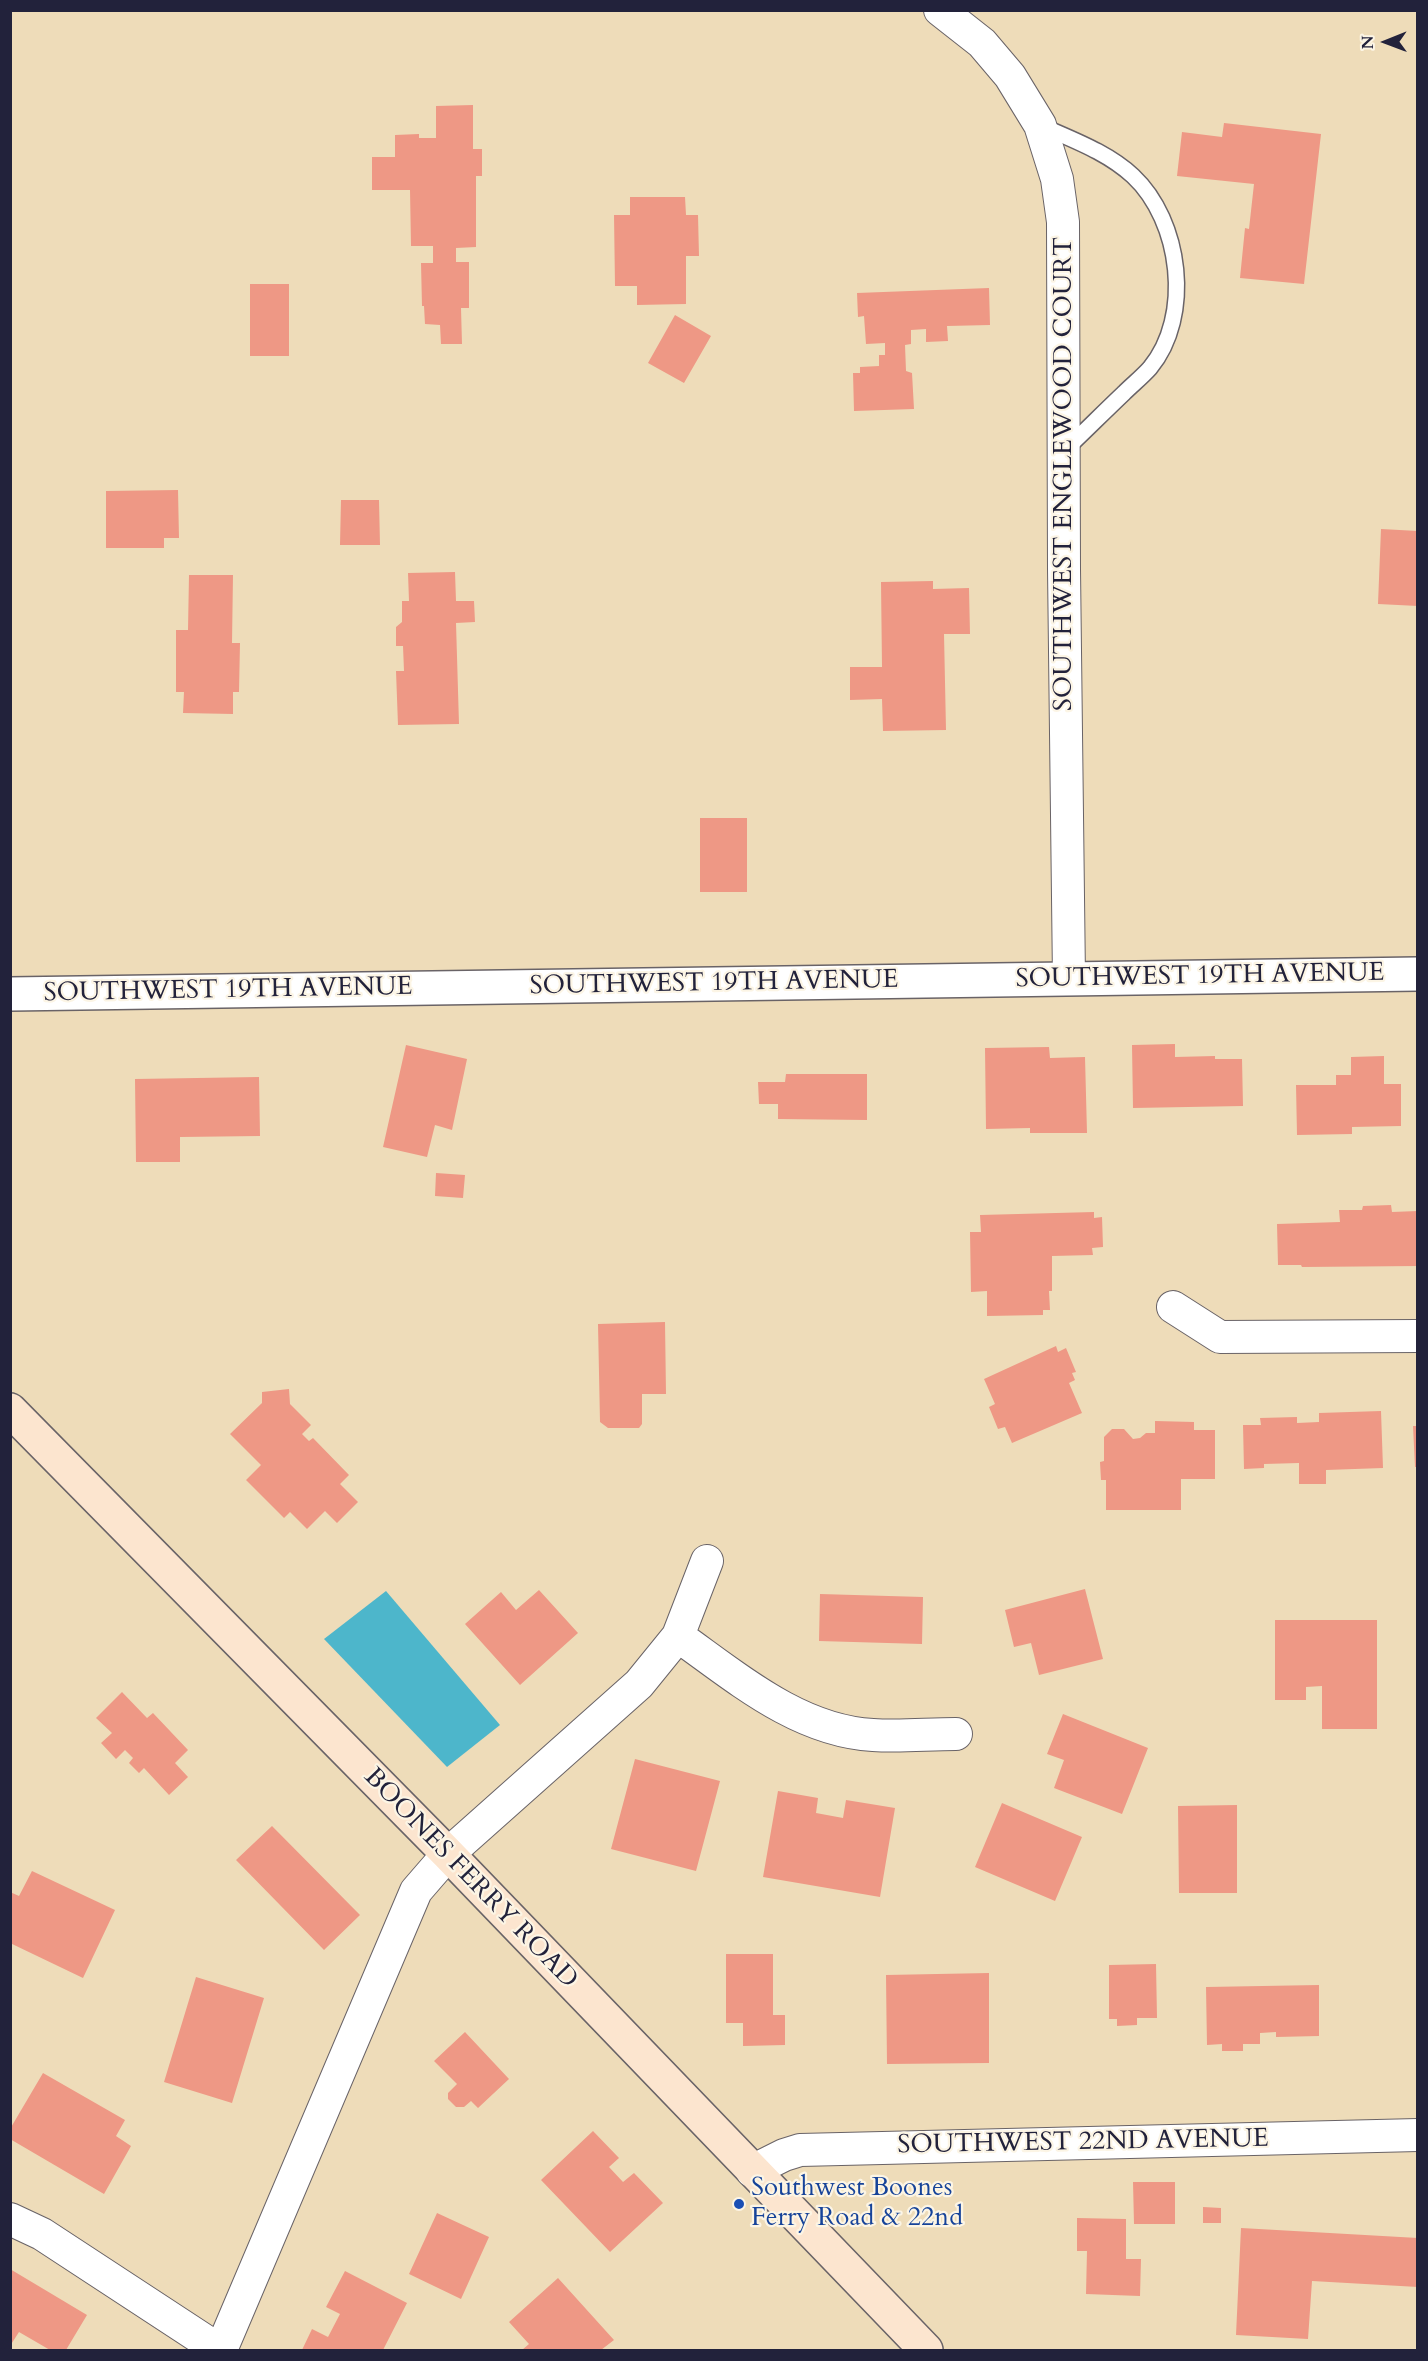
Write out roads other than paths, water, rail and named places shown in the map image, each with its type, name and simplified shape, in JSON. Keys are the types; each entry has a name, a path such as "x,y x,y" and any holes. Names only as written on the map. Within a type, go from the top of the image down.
{"main road":[{"name":"BOONES FERRY ROAD","path":"10,1410 448,1854 926,2350"}],"street":[{"name":"SOUTHWEST ENGLEWOOD COURT","path":"940,10 982,43 1010,76 1040,125 1057,179 1063,222 1064,569 1070,979"},
{"name":"SOUTHWEST 19TH AVENUE","path":"10,994 1418,974"},
{"path":"1173,1307 1220,1336 1418,1336"},
{"path":"10,2218 42,2234 220,2350 416,1891 448,1854 639,1684 678,1636 706,1561"},
{"path":"678,1636 763,1696 815,1722 872,1735 956,1734"},
{"name":"SOUTHWEST 22ND AVENUE","path":"752,2171 784,2155 800,2150 1418,2135"}],"lane":[{"path":"1040,125 1093,148 1133,176 1161,212 1175,257 1176,298 1168,337 1151,367 1065,450"}],"water":[{"path":"386,1591 500,1725 447,1767 324,1639"}],"place":[{"name":"Southwest Boones Ferry Road & 22nd","path":"739,2204"}]}
